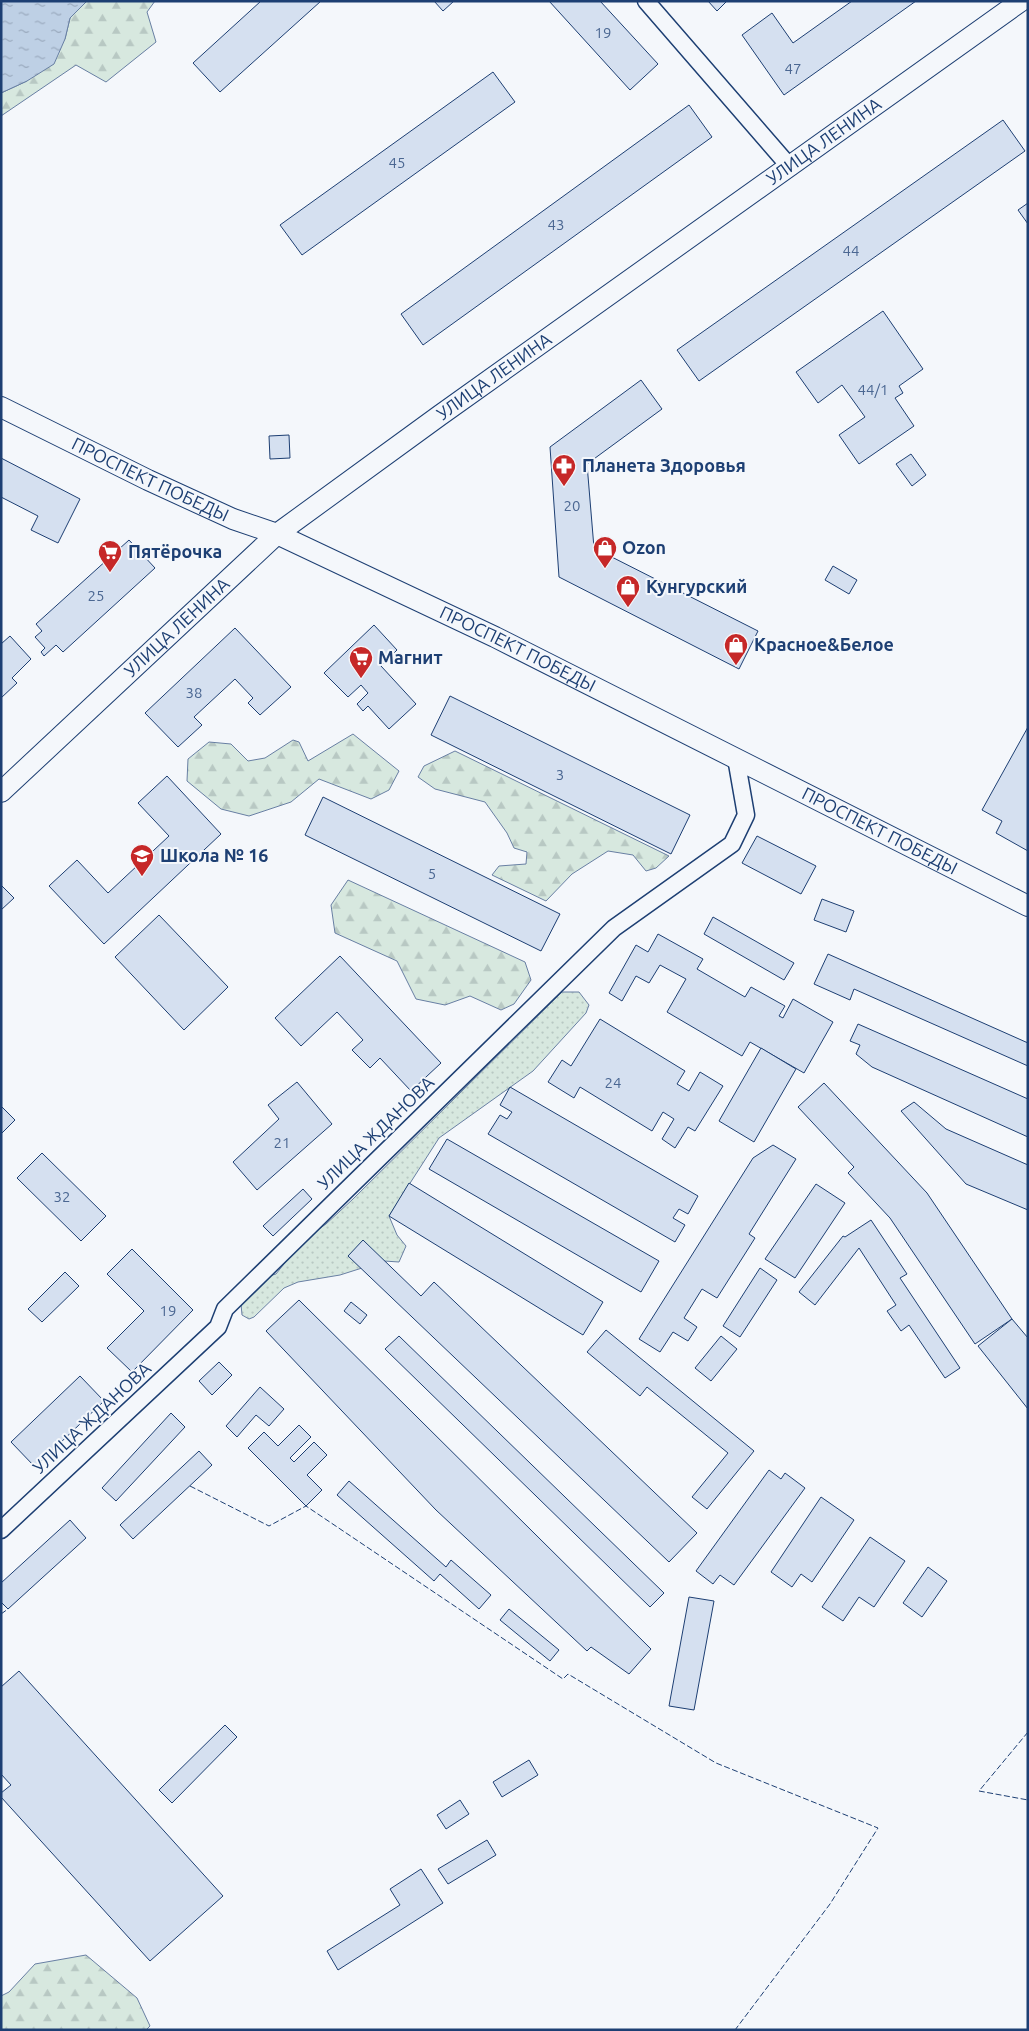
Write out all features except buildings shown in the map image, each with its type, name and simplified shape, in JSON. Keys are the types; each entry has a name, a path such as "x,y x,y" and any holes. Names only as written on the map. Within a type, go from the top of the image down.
{"street":[{"path":"646,1 790,167"},
{"name":"УЛИЦА ЛЕНИНА","path":"1,792 277,534 447,410 1021,1"},
{"name":"ПРОСПЕКТ ПОБЕДЫ","path":"1,407 148,480 233,519 277,534 495,637 1028,906"},
{"name":"УЛИЦА ЖДАНОВА","path":"1,1530 218,1327 225,1309 614,928 732,844 746,815 736,758"}],"green space":[{"path":"87,1 155,1 147,12 156,42 106,82 76,65 1,116 1,93 27,81 65,39 70,18"},
{"path":"353,734 399,771 389,790 371,799 319,779 291,802 249,816 221,809 187,781 188,759 209,742 231,744 248,761 265,758 293,740 299,742 308,761"},
{"path":"455,751 669,856 656,868 646,871 633,855 608,851 572,874 546,901 492,875 499,866 526,864 527,852 514,848 507,833 485,802 435,789 418,777 424,766"},
{"path":"348,880 525,962 531,980 514,1004 501,1010 470,996 445,1005 416,999 397,961 335,933 331,905"},
{"path":"562,992 579,992 589,1005 586,1013 533,1071 439,1138 389,1216 397,1235 406,1246 399,1262 384,1261 340,1275 298,1282 284,1288 254,1317 249,1319 242,1315 241,1304 262,1278 276,1274 303,1240 326,1224 353,1199"},
{"path":"86,1955 137,1998 150,2026 146,2030 1,2030 1,1996 9,1992 35,1964"}],"water":[{"path":"1,1 87,1 70,18 65,39 54,64 27,81 1,93"}],"fence":[{"path":"190,1486 269,1526 306,1506 563,1679 568,1674 716,1763 878,1828 830,1904 735,2030"},
{"path":"1,1614 8,1609"},
{"path":"1028,1732 979,1791 1028,1800"}],"place":[{"name":"Планета Здоровья","path":"564,487"},
{"name":"Ozon","path":"605,569"},
{"name":"Пятёрочка","path":"110,573"},
{"name":"Кунгурский","path":"628,608"},
{"name":"Красное&Белое","path":"736,666"},
{"name":"Магнит","path":"361,679"},
{"name":"Школа № 16","path":"142,877"}]}
